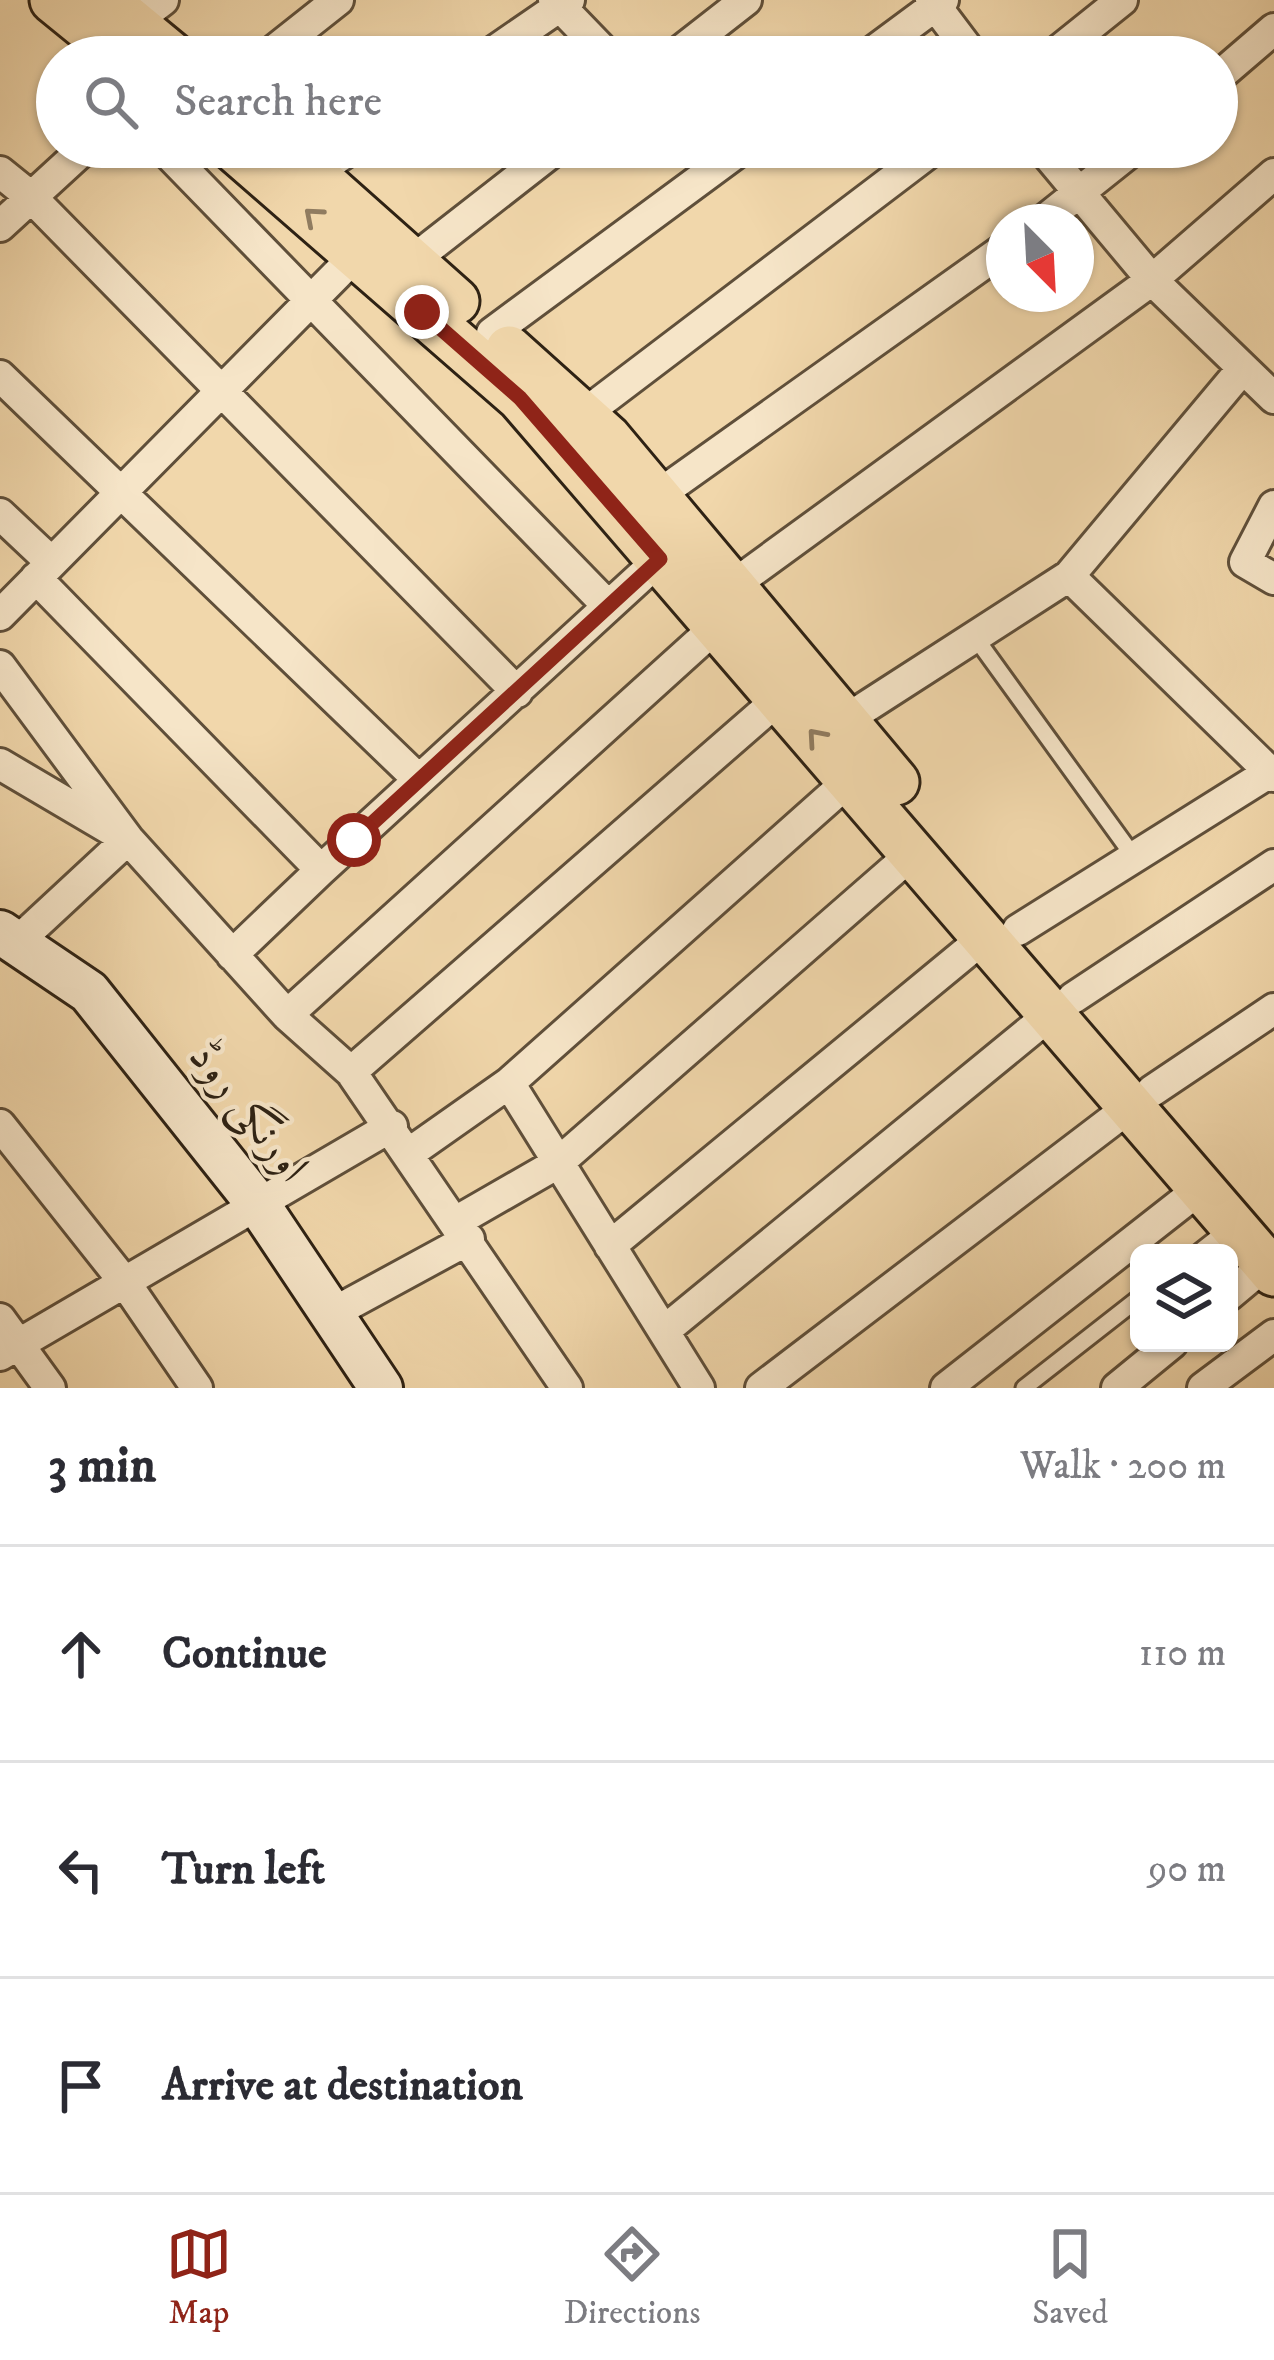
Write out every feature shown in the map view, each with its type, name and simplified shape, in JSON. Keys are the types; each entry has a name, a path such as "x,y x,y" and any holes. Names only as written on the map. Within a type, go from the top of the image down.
{"main road":[{"path":"53,0 131,20"},
{"path":"257,168 520,398 660,559 725,606 844,721 1002,933 1262,1249"},
{"path":"308,168 583,415 656,496 781,697 914,852 1002,933"},
{"path":"1142,1099 1201,1188 1262,1249"}],"street":[{"path":"293,36 338,0"},
{"path":"700,36 746,0"},
{"path":"1077,36 1122,0"},
{"path":"515,36 561,2 590,36"},
{"path":"893,36 936,2 959,36"},
{"path":"1238,60 1274,29"},
{"path":"0,226 63,168"},
{"path":"182,168 608,606"},
{"path":"412,261 531,168"},
{"path":"492,333 716,168"},
{"path":"583,415 908,168"},
{"path":"1057,168 1152,280 1274,398"},
{"path":"1068,204 1112,168"},
{"path":"0,172 31,197 517,692"},
{"path":"287,1015 725,606 1152,280 1274,174"},
{"path":"0,615 357,254"},
{"path":"656,496 986,262"},
{"path":"844,721 1069,576 1244,368"},
{"path":"0,376 419,780"},
{"path":"1274,506 1245,562 1274,579"},
{"path":"0,514 43,570 321,870"},
{"path":"232,955 660,559"},
{"path":"610,1246 1002,933 1272,774 1069,576"},
{"path":"0,667 128,839 287,1015 351,1072 568,1388"},
{"path":"351,1072 781,697"},
{"path":"0,764 128,839"},
{"path":"10,1350 260,1207 509,1084 852,778"},
{"path":"8,937 128,839"},
{"path":"332,1314 559,1163 914,852"},
{"path":"664,1331 1063,1005 1274,865"},
{"name":"اورنگی روڈ","path":"8,937 89,992 260,1207 381,1388"},
{"path":"761,1388 1142,1099 1274,1009"},
{"path":"509,1084 699,1388"},
{"path":"0,1125 126,1284 197,1388"},
{"path":"946,1388 1201,1188"},
{"path":"1238,1282 1262,1249"},
{"path":"0,1319 10,1350 50,1388"},
{"path":"1203,1388 1274,1335"},
{"path":"1118,1388 1161,1352"}],"lane":[{"path":"975,637 1134,857"},
{"path":"1024,1388 1130,1305"}],"route":[{"path":"354,840 660,559 520,398 422,312"}]}
